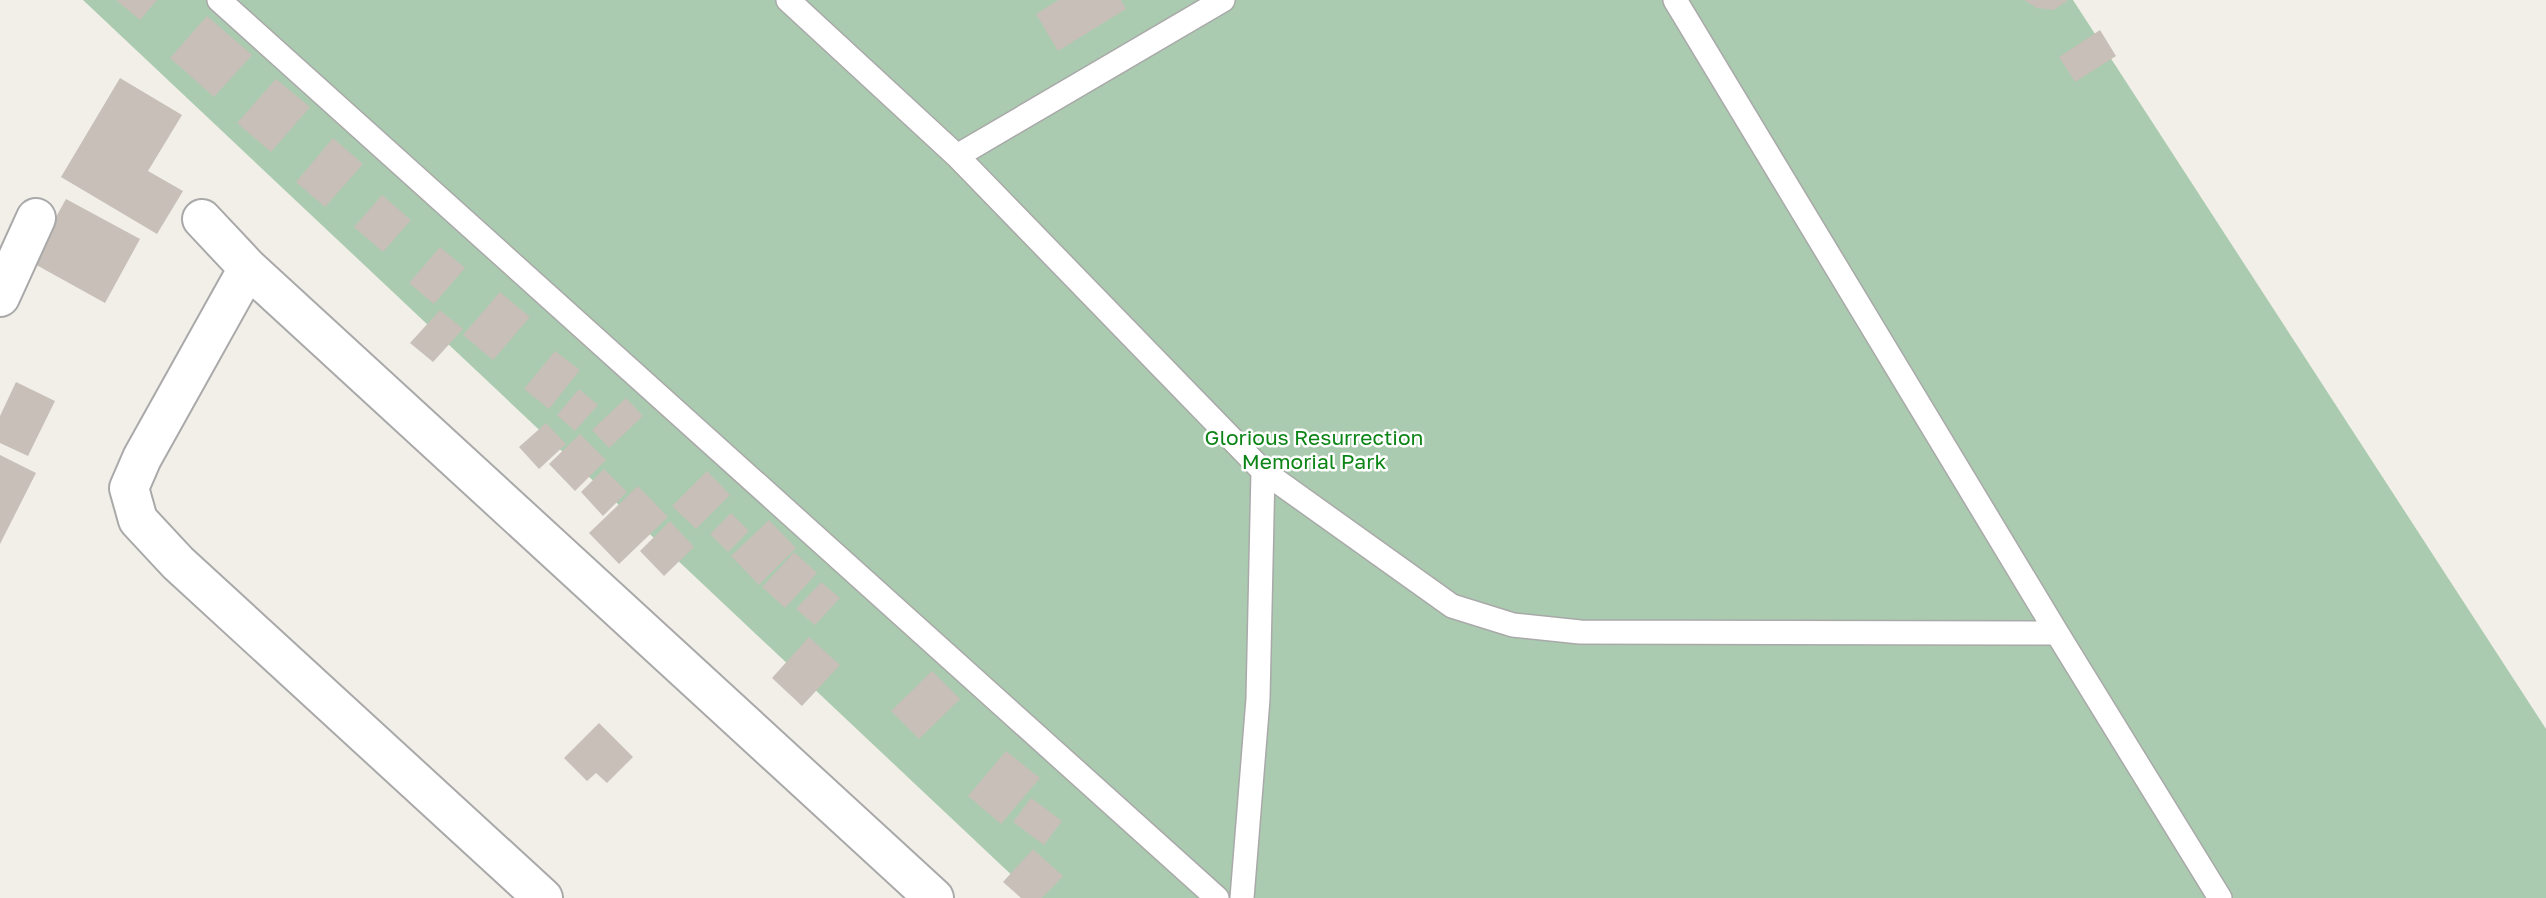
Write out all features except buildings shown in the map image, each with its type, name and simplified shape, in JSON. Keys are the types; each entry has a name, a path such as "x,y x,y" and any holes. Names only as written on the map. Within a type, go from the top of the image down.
{"street":[{"path":"0,297 36,218"},
{"path":"202,219 248,268 934,898"},
{"path":"248,268 142,458 129,488 138,520 188,572 542,898"}],"lane":[{"path":"219,0 1217,898"},
{"path":"788,0 957,156 1263,471 1452,606 1513,625 1580,632 2057,633"},
{"path":"957,156 1223,0"},
{"path":"1675,0 2220,898"},
{"path":"1242,898 1258,699 1263,471"}],"green space":[{"name":"Glorious Resurrection Memorial Park","path":"83,0 2073,0 2546,729 2546,898 1036,898"}]}
